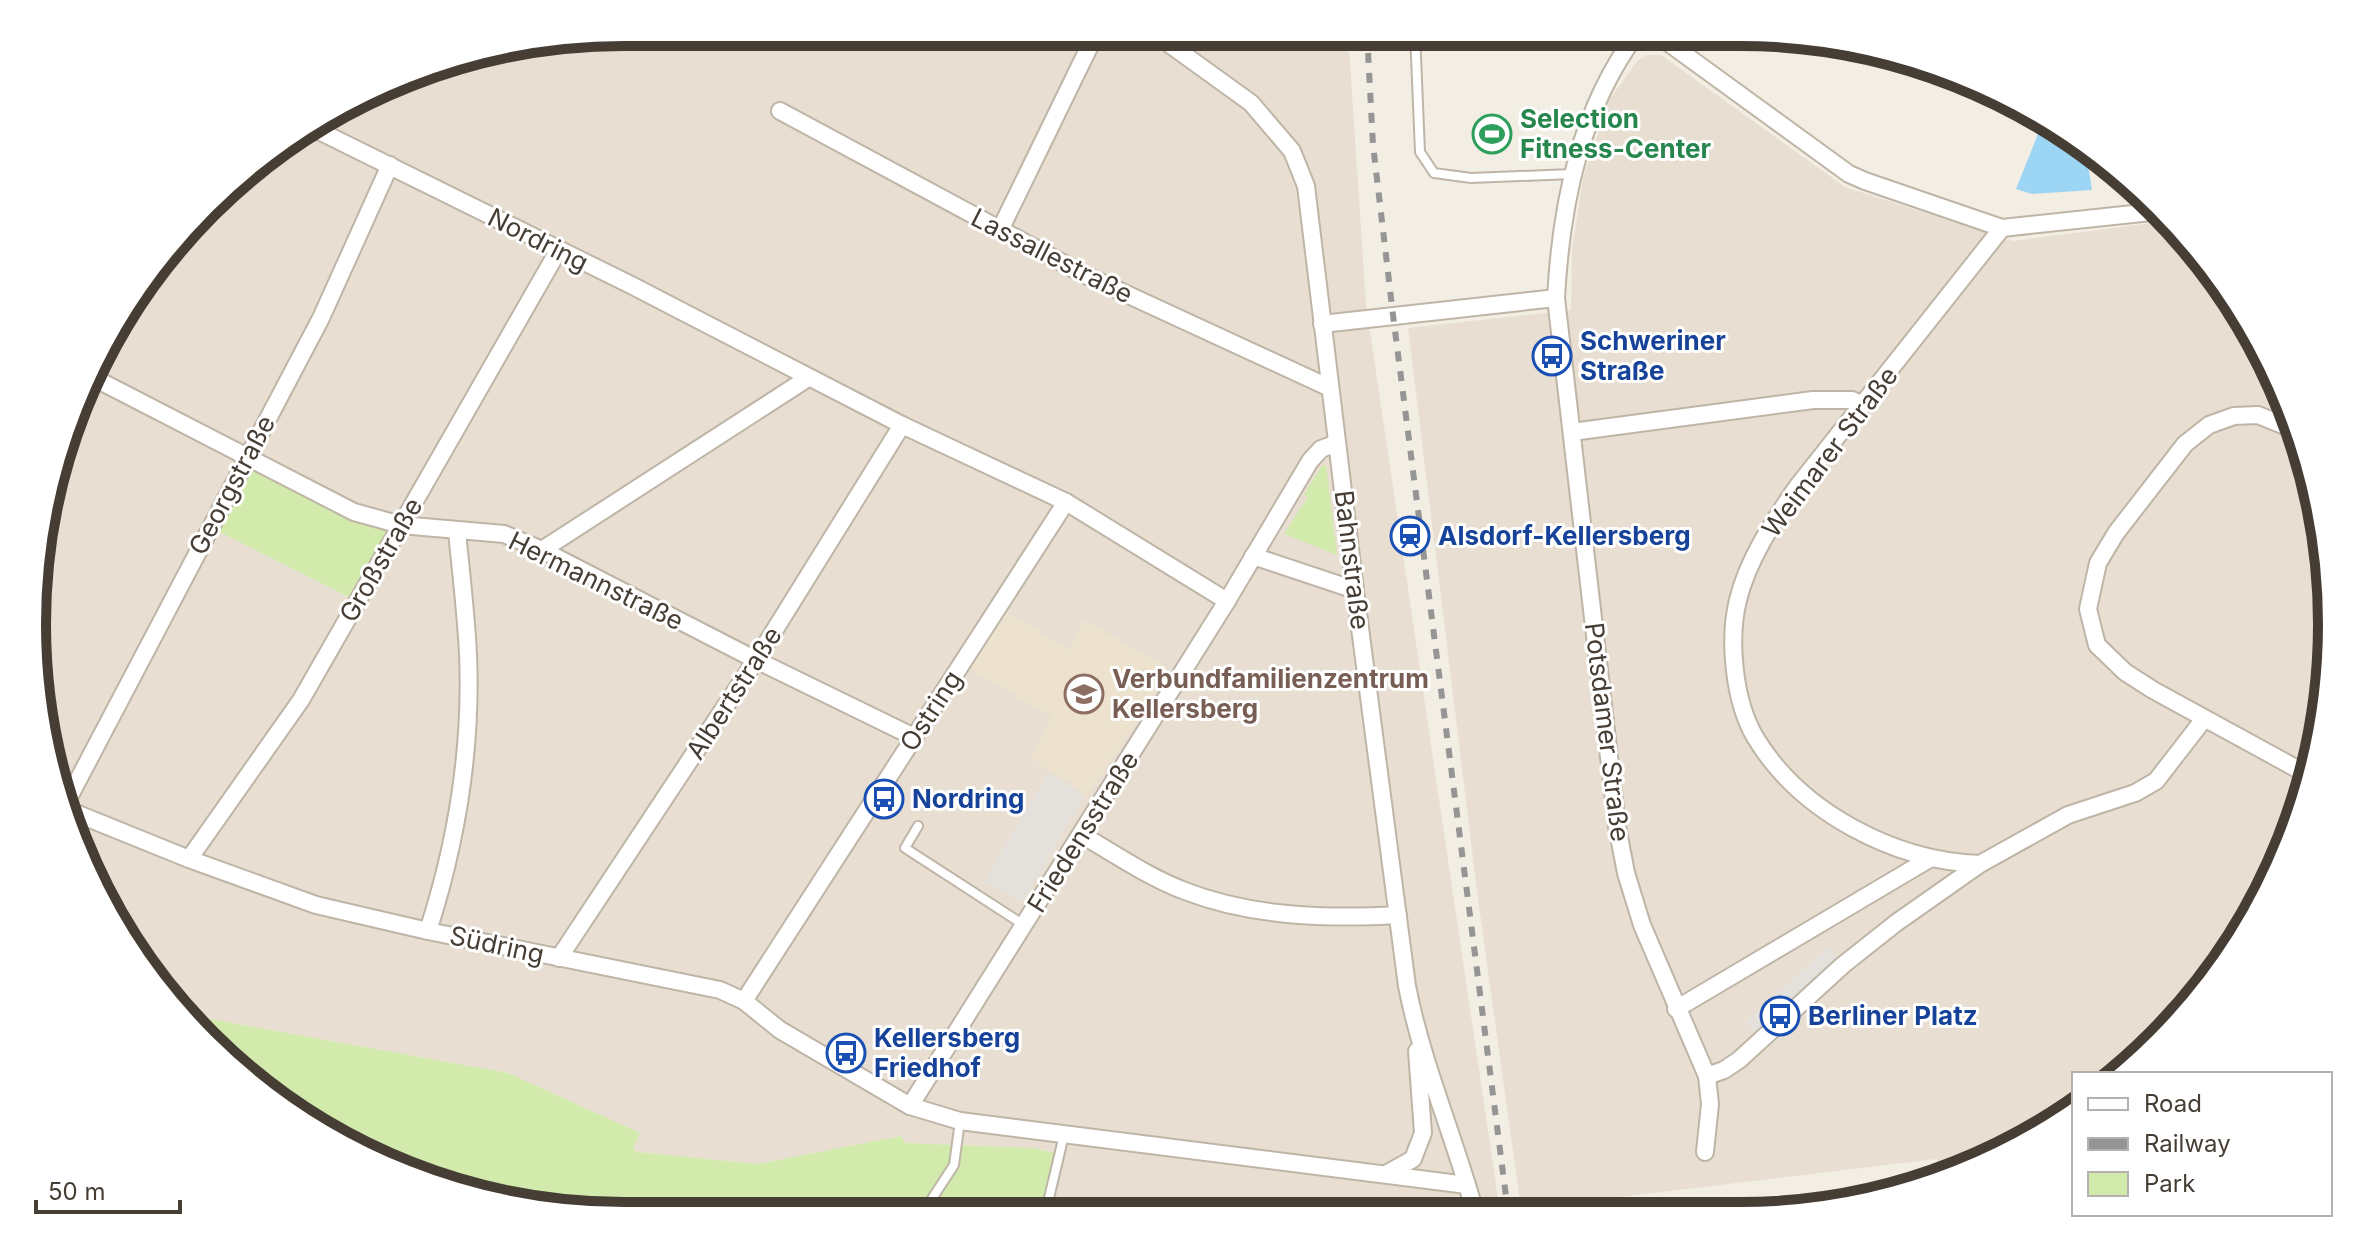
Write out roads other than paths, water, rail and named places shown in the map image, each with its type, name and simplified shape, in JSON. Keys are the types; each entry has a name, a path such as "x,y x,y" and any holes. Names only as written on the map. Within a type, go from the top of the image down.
{"street":[{"path":"1000,230 1090,46"},
{"name":"Bahnstraße","path":"1172,46 1251,103 1274,127 1292,151 1306,186 1355,590 1416,1033 1423,1133 1413,1159 1386,1174"},
{"name":"Potsdamer Straße","path":"1628,46 1598,97 1572,174 1560,246 1556,298 1617,826 1626,873 1642,925 1707,1076 1710,1104 1705,1152"},
{"path":"1673,46 1849,174 2002,228 2146,213"},
{"name":"Lassallestraße","path":"780,111 1083,274 1330,388"},
{"name":"Nordring","path":"321,132 631,285 902,425 1066,502 1227,601"},
{"name":"Georgstraße","path":"72,792 321,318 390,165"},
{"name":"Weimarer Straße","path":"1980,864 1953,863 1902,851 1858,831 1789,781 1753,734 1734,670 1733,639 1738,600 1770,526 1797,487 2002,228"},
{"name":"Großstraße","path":"189,859 301,700 558,251"},
{"path":"1322,324 1556,298"},
{"path":"542,550 808,378"},
{"name":"Hermannstraße","path":"100,381 354,512 401,525 504,534 542,550 914,737"},
{"path":"1572,432 1813,400 1852,400 1863,405"},
{"path":"2282,425 2258,415 2234,416 2209,425 2185,444 2116,533 2098,563 2088,609 2097,645 2125,672 2299,770"},
{"name":"Albertstraße","path":"559,958 756,660 902,425"},
{"name":"Friedensstraße","path":"910,1106 1082,835 1310,461 1321,449 1337,443"},
{"name":"Ostring","path":"744,1001 1066,502"},
{"path":"428,931 446,875 460,803 468,719 468,654 457,532"},
{"path":"1253,556 1355,590"},
{"path":"1707,1076 1739,1060 1843,965 1980,864 2068,815 2135,793 2156,781 2204,719"},
{"name":"Südring","path":"79,814 316,905 720,990 744,1001 780,1030 910,1106 960,1121 1467,1185"},
{"path":"1082,835 1184,891 1240,907 1306,916 1353,918 1398,915"},
{"path":"1676,1009 1931,858"},
{"name":"Bahnstraße","path":"1416,1033 1472,1202"}],"lane":[{"path":"1416,46 1420,152 1434,173 1471,178 1572,174"},
{"path":"918,826 905,848 1025,925"},
{"path":"930,1202 954,1165 960,1121"},
{"path":"1049,1198 1064,1135"}],"water":[{"path":"2040,130 2088,162 2092,190 2032,194 2016,189"}],"railway":[{"path":"1368,46 1373,145 1393,315 1507,1202"}],"place":[{"name":"Selection Fitness-Center","path":"1492,134"},
{"name":"Schweriner Straße","path":"1552,356"},
{"name":"Alsdorf-Kellersberg","path":"1410,536"},
{"name":"Verbundfamilienzentrum Kellersberg","path":"1084,694"},
{"name":"Nordring","path":"884,799"},
{"name":"Berliner Platz","path":"1780,1016"},
{"name":"Kellersberg Friedhof","path":"846,1053"}]}
